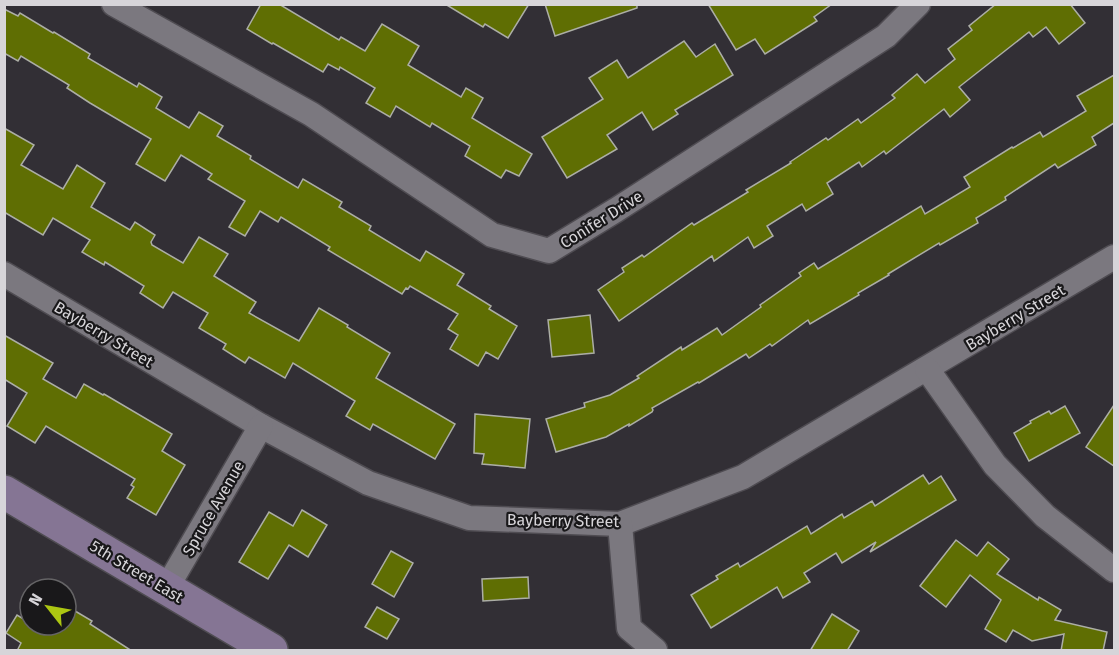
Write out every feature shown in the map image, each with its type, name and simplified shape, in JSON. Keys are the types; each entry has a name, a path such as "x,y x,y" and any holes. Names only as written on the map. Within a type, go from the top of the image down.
{"street":[{"name":"Conifer Drive","path":"114,4 311,114 492,236 549,251 886,36 918,4"},
{"name":"Bayberry Street","path":"4,274 261,426 368,483 469,518 620,524 743,477 1114,257"},
{"path":"927,369 995,465 1045,516 1114,570"},
{"name":"Spruce Avenue","path":"166,589 261,426"},
{"name":"5th Street East","path":"4,492 271,651"},
{"path":"620,524 629,628 655,651"}],"building":[{"path":"261,4 279,4 339,40 341,37 365,51 382,24 419,46 408,65 461,97 466,88 483,98 472,118 532,154 519,176 506,170 501,178 465,156 470,146 432,123 430,127 396,106 390,117 366,103 375,88 340,67 339,70 328,64 323,72 247,29"},
{"path":"445,4 529,4 508,38 485,24 483,27"},
{"path":"545,4 637,4 637,8 555,36"},
{"path":"708,4 832,4 814,17 817,21 765,54 755,39 736,50"},
{"path":"996,4 1070,4 1085,23 1059,44 1046,27 1033,37 1029,32 959,87 970,100 950,117 944,109 886,154 884,151 862,167 859,162 827,183 833,194 806,211 802,204 767,226 773,236 754,248 748,237 714,261 712,256 619,321 598,290 624,272 622,268 642,255 644,257 692,223 694,225 748,192 746,190 791,163 826,138 828,140 858,119 861,123 895,98 892,95 917,74 925,83 955,59 948,49 972,30 969,26"},
{"path":"4,9 18,16 20,13 90,54 88,58 137,87 139,83 162,97 156,108 189,128 199,112 223,126 217,136 251,156 250,159 298,188 303,179 342,202 339,207 371,226 369,230 420,261 426,251 464,274 457,285 491,306 489,309 517,326 498,359 486,352 478,366 450,349 458,335 448,329 458,314 410,286 402,294 328,250 330,247 281,217 278,222 260,211 245,236 229,227 245,201 208,179 212,174 181,155 165,181 136,164 151,139 90,103 67,88 69,85 21,56 18,61 4,53"},
{"path":"684,41 696,57 715,44 733,75 675,110 678,114 653,130 642,112 607,135 617,149 567,178 542,137 603,99 589,78 617,60 628,78"},
{"path":"1114,75 1114,123 1092,137 1096,145 1058,168 1055,164 1005,197 1006,200 976,218 978,223 940,245 939,243 810,324 808,320 772,346 770,344 749,358 746,354 652,408 652,412 629,426 629,424 606,437 556,452 546,419 585,407 584,403 610,395 639,378 637,376 681,347 682,350 717,328 722,335 801,276 799,273 814,263 818,269 921,206 925,214 970,187 964,177 1012,147 1040,132 1043,137 1086,111 1077,96"},
{"path":"4,128 34,145 21,165 63,189 77,165 105,183 91,207 130,230 135,222 155,235 151,242 152,245 183,263 199,237 228,254 214,276 256,302 249,313 299,341 319,308 390,353 376,378 455,424 435,459 373,424 370,430 346,416 355,401 293,363 285,378 249,357 245,363 223,349 226,344 199,328 208,313 173,292 163,308 140,293 144,286 105,262 104,265 82,252 90,240 53,218 43,235 4,212"},
{"path":"590,315 594,353 552,357 548,320"},
{"path":"4,335 53,363 43,379 76,398 84,384 172,434 162,451 185,465 156,515 127,498 134,487 131,485 135,479 46,426 35,443 7,426 27,393 4,379"},
{"path":"1114,405 1114,466 1086,447"},
{"path":"1065,406 1080,433 1029,461 1014,433 1031,423 1030,421 1049,411 1051,414"},
{"path":"475,414 530,419 525,468 482,464 484,454 474,453"},
{"path":"923,475 929,484 941,476 956,500 870,552 876,542 842,563 836,553 804,573 810,582 783,598 777,587 711,628 691,595 718,579 716,576 738,563 740,567 807,526 811,534 842,514 844,518 872,501 875,506"},
{"path":"302,510 327,525 308,557 289,545 268,579 239,562 269,512 293,526"},
{"path":"956,540 977,556 988,542 1009,559 997,574 1038,600 1039,597 1061,610 1055,620 1107,632 1103,651 1061,651 1064,634 1032,641 1013,630 1006,642 985,629 1001,600 970,575 946,607 920,586"},
{"path":"391,551 413,563 394,597 372,584"},
{"path":"528,577 529,598 483,601 482,579"},
{"path":"377,607 399,619 387,639 365,627"},
{"path":"78,613 92,621 90,624 132,651 17,651 21,643 6,633 17,615 18,637 78,637"},
{"path":"832,614 859,631 847,651 810,651"}]}
